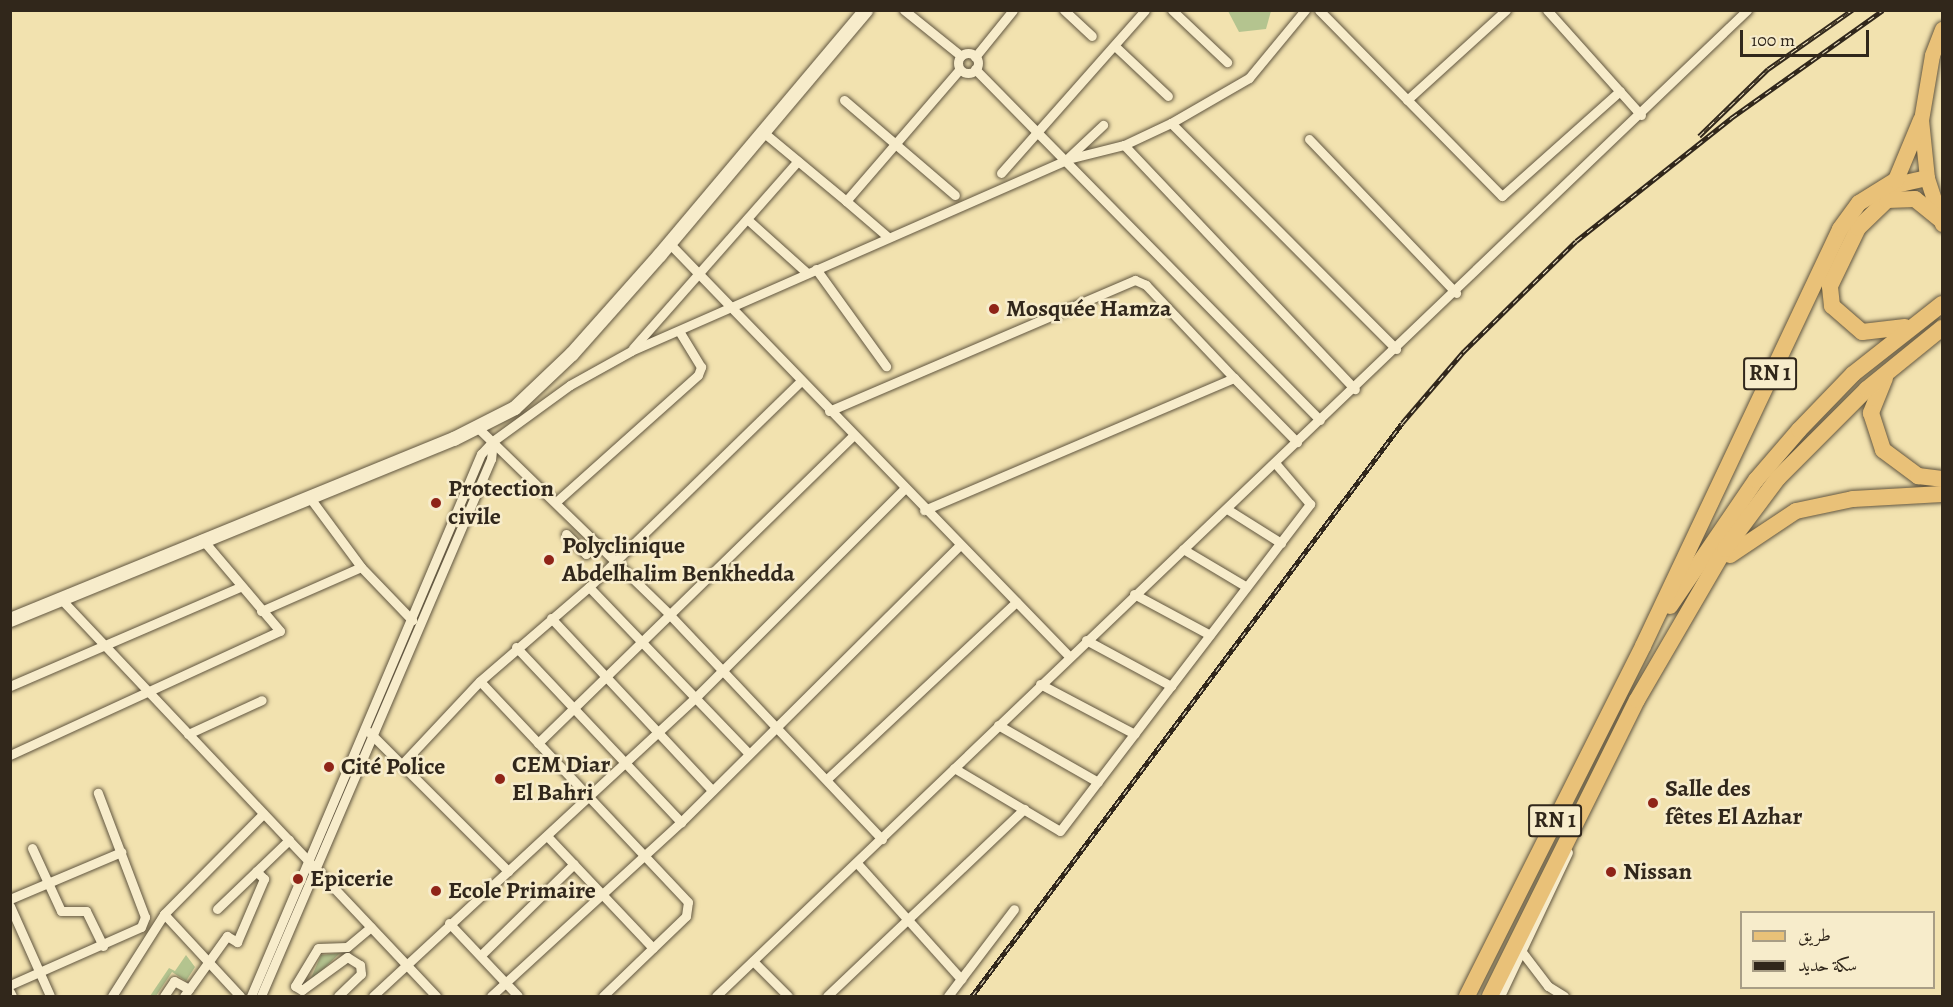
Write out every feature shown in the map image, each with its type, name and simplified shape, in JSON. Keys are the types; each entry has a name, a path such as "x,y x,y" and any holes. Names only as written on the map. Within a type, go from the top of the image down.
{"highway":[{"name":"RN 1","path":"1467,996 1643,646 1840,229 1859,203 1896,180 1921,120"},
{"path":"1882,189 1929,185"},
{"path":"1914,324 1883,334 1862,332 1832,306 1830,286 1858,228 1887,200 1929,185"},
{"path":"1901,196 1926,206 1942,223"},
{"path":"1643,646 1756,480 1853,374 1942,304"},
{"path":"1698,595 1778,478 1893,365 1942,328"},
{"path":"1893,365 1871,413 1879,441 1898,465 1918,476 1942,479"},
{"name":"RN 1","path":"1490,996 1571,832 1698,595 1747,539 1796,511 1852,499 1942,494"}],"main road":[{"name":"RN 1","path":"1942,29 1932,55 1921,120 1929,185 1942,223"}],"street":[{"path":"10,620 202,539 310,498 478,428 531,394 669,243 866,10"},
{"path":"904,10 961,56 975,57"},
{"path":"975,69 975,57 1013,10"},
{"path":"1064,10 1092,36"},
{"path":"1001,173 1041,133 1117,48 1145,10"},
{"path":"1172,10 1227,62"},
{"path":"261,996 367,727 481,454 493,441 570,385 631,351 679,332 811,271 1068,159 1124,145 1171,123 1249,78 1305,10"},
{"path":"1319,10 1502,196 1620,91"},
{"path":"1407,100 1506,10"},
{"path":"1547,10 1641,115"},
{"path":"716,996 882,839 1134,594 1456,294 1747,10"},
{"path":"1117,48 1168,96"},
{"path":"846,201 960,69 961,56"},
{"path":"960,69 975,69 1068,159 1320,420"},
{"path":"844,100 955,195"},
{"path":"1171,123 1396,349"},
{"path":"1068,159 1103,125"},
{"path":"763,132 888,237"},
{"path":"1309,140 1456,294"},
{"path":"1124,145 1355,389"},
{"path":"631,351 798,160"},
{"path":"747,219 811,271 885,366"},
{"path":"669,243 734,306 829,411 1069,656"},
{"path":"829,411 1135,280 1146,285 1297,442"},
{"path":"556,501 698,375 701,367 679,332"},
{"path":"924,510 1234,378"},
{"path":"401,765 480,681 516,647 589,587 615,559 801,381"},
{"path":"478,428 615,559 774,728 828,778 882,839"},
{"path":"538,743 853,436"},
{"path":"251,996 372,736 491,459 493,441"},
{"path":"954,768 1060,831 1310,504 1276,464"},
{"path":"373,996 449,923 591,797 694,699 904,489"},
{"path":"310,498 361,567 412,620"},
{"path":"1227,508 1281,543"},
{"path":"566,534 586,554 597,543"},
{"path":"10,755 280,632 202,539"},
{"path":"491,996 681,822 959,546"},
{"path":"1183,549 1247,587"},
{"path":"261,610 361,567"},
{"path":"10,686 101,644 240,587"},
{"path":"589,587 749,754"},
{"path":"1134,594 1210,635"},
{"path":"60,598 436,996"},
{"path":"828,778 1016,602"},
{"path":"551,618 661,730 712,790"},
{"path":"1086,640 1171,686"},
{"path":"516,647 576,707 681,822"},
{"path":"480,681 646,854 688,902 686,915 603,996"},
{"path":"1040,684 1135,734"},
{"path":"188,734 262,700"},
{"path":"998,725 1098,782"},
{"path":"367,727 372,736 508,871"},
{"path":"10,985 135,933 145,917 98,793"},
{"path":"828,996 1024,809"},
{"path":"112,996 164,914 263,813"},
{"path":"1500,996 1564,868 1571,832"},
{"path":"547,836 653,948"},
{"path":"217,909 288,840"},
{"path":"32,848 65,915 86,911 103,946"},
{"path":"10,899 121,852"},
{"path":"857,863 961,979"},
{"path":"481,955 574,864"},
{"path":"165,996 174,981 188,994 207,961 227,936 237,942 264,879 256,871"},
{"path":"10,906 50,996"},
{"path":"948,996 1014,909"},
{"path":"164,914 240,996"},
{"path":"449,923 518,996"},
{"path":"338,996 361,974 360,965 347,952 318,948 295,986 302,990 347,952 371,927"},
{"path":"1522,952 1548,986 1564,996"},
{"path":"753,962 788,996"}],"green space":[{"path":"1228,11 1271,11 1266,29 1239,32"},
{"path":"340,953 309,983 321,955"},
{"path":"186,955 195,967 186,981 172,972 156,996 150,996 169,968 175,971"}],"railway":[{"path":"1699,136 1768,69 1852,10"},
{"path":"972,996 1402,423 1463,352 1576,241 1731,118 1883,10"}],"place":[{"name":"Mosquée Hamza","path":"994,309"},
{"name":"Protection civile","path":"436,503"},
{"name":"Polyclinique Abdelhalim Benkhedda","path":"549,560"},
{"name":"Cité Police","path":"329,767"},
{"name":"CEM Diar El Bahri","path":"500,779"},
{"name":"Salle des fêtes El Azhar","path":"1653,803"},
{"name":"Nissan","path":"1611,872"},
{"name":"Epicerie","path":"298,879"},
{"name":"Ecole Primaire","path":"436,891"}]}
